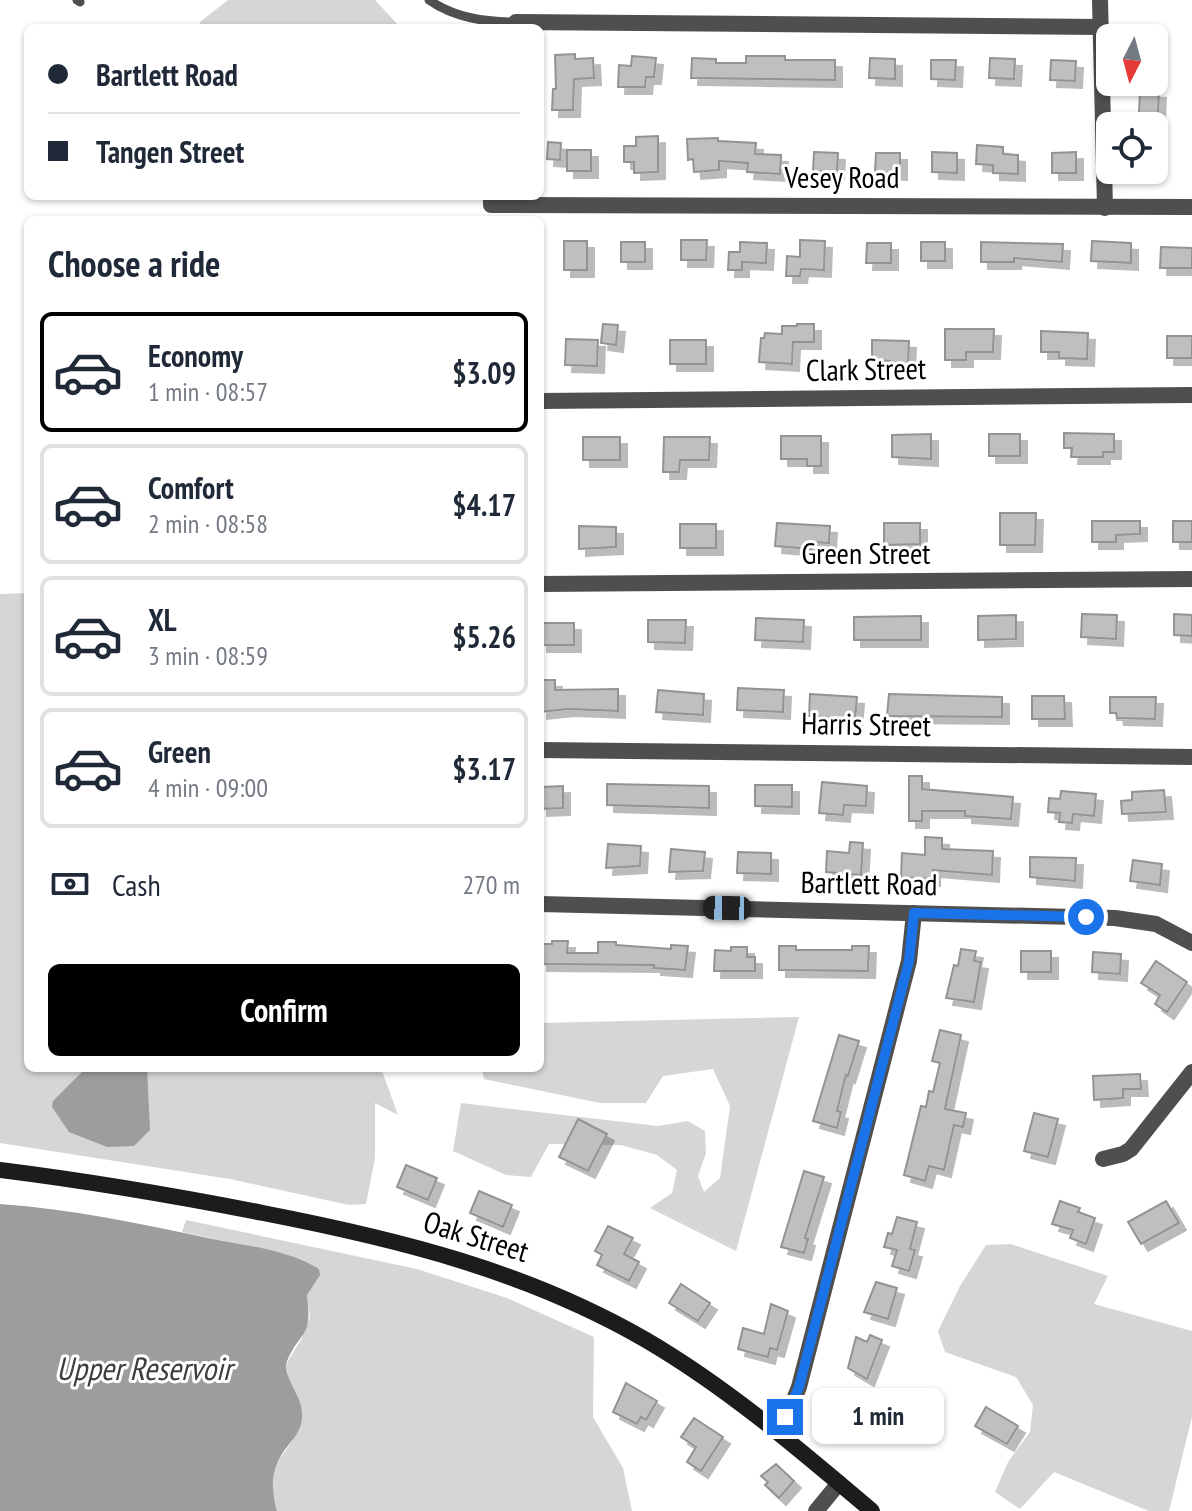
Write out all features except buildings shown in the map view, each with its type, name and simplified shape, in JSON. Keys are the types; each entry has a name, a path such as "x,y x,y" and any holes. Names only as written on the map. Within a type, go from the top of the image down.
{"street":[{"path":"1100,0 1101,24"},
{"path":"544,25 1096,27"},
{"path":"1103,96 1105,208"},
{"name":"Vesey Road","path":"491,200 1192,207"},
{"name":"Clark Street","path":"544,401 1192,395"},
{"name":"Green Street","path":"544,584 1192,579"},
{"name":"Harris Street","path":"544,750 1192,757"},
{"name":"Bartlett Road","path":"544,904 1130,919 1156,924 1192,943"},
{"path":"775,1430 791,1407 799,1387 909,961 914,913"},
{"path":"1103,1159 1123,1154 1138,1142 1192,1072"},
{"name":"Oak Street","path":"0,1170 125,1188 393,1241 480,1265 551,1292 645,1339 711,1380 872,1511"},
{"path":"816,1511 839,1483"}],"lane":[{"path":"429,0 448,11 473,19 509,24"}],"shaded area":[{"path":"228,0 375,0 397,24 200,24"},
{"path":"24,593 24,1072 382,1072 398,1115 375,1103 375,1158 366,1204 349,1205 230,1179 0,1143 0,594"},
{"path":"799,1017 736,1251 650,1208 672,1193 677,1170 657,1155 621,1145 549,1144 531,1177 506,1175 453,1151 461,1103 658,1126 688,1121 705,1131 706,1153 698,1176 704,1192 720,1178 730,1106 713,1069 663,1076 646,1103 600,1103 484,1079 483,1072 544,1072 544,1023"},
{"path":"186,1220 417,1269 507,1298 594,1337 593,1417 623,1468 632,1511 277,1511 272,1477 276,1464 293,1440 297,1395 289,1381 286,1364 302,1338 310,1317 307,1295 319,1269 277,1252 182,1232"},
{"path":"1011,1244 1108,1276 1094,1304 1192,1331 1192,1417 1169,1511 1149,1511 1054,1472 1020,1509 995,1492 1008,1462 1030,1432 1033,1405 1016,1377 945,1352 938,1331 960,1286 986,1245"}],"water":[{"path":"82,1072 147,1072 150,1130 134,1146 107,1147 69,1132 52,1107 53,1101"},
{"name":"Upper Reservoir","path":"0,1204 107,1218 254,1247 294,1257 319,1269 320,1275 307,1295 308,1321 304,1334 286,1364 302,1418 298,1432 279,1458 274,1473 277,1511 0,1511"}],"route":[{"path":"785,1417 799,1387 909,961 914,913 1086,917"}]}
